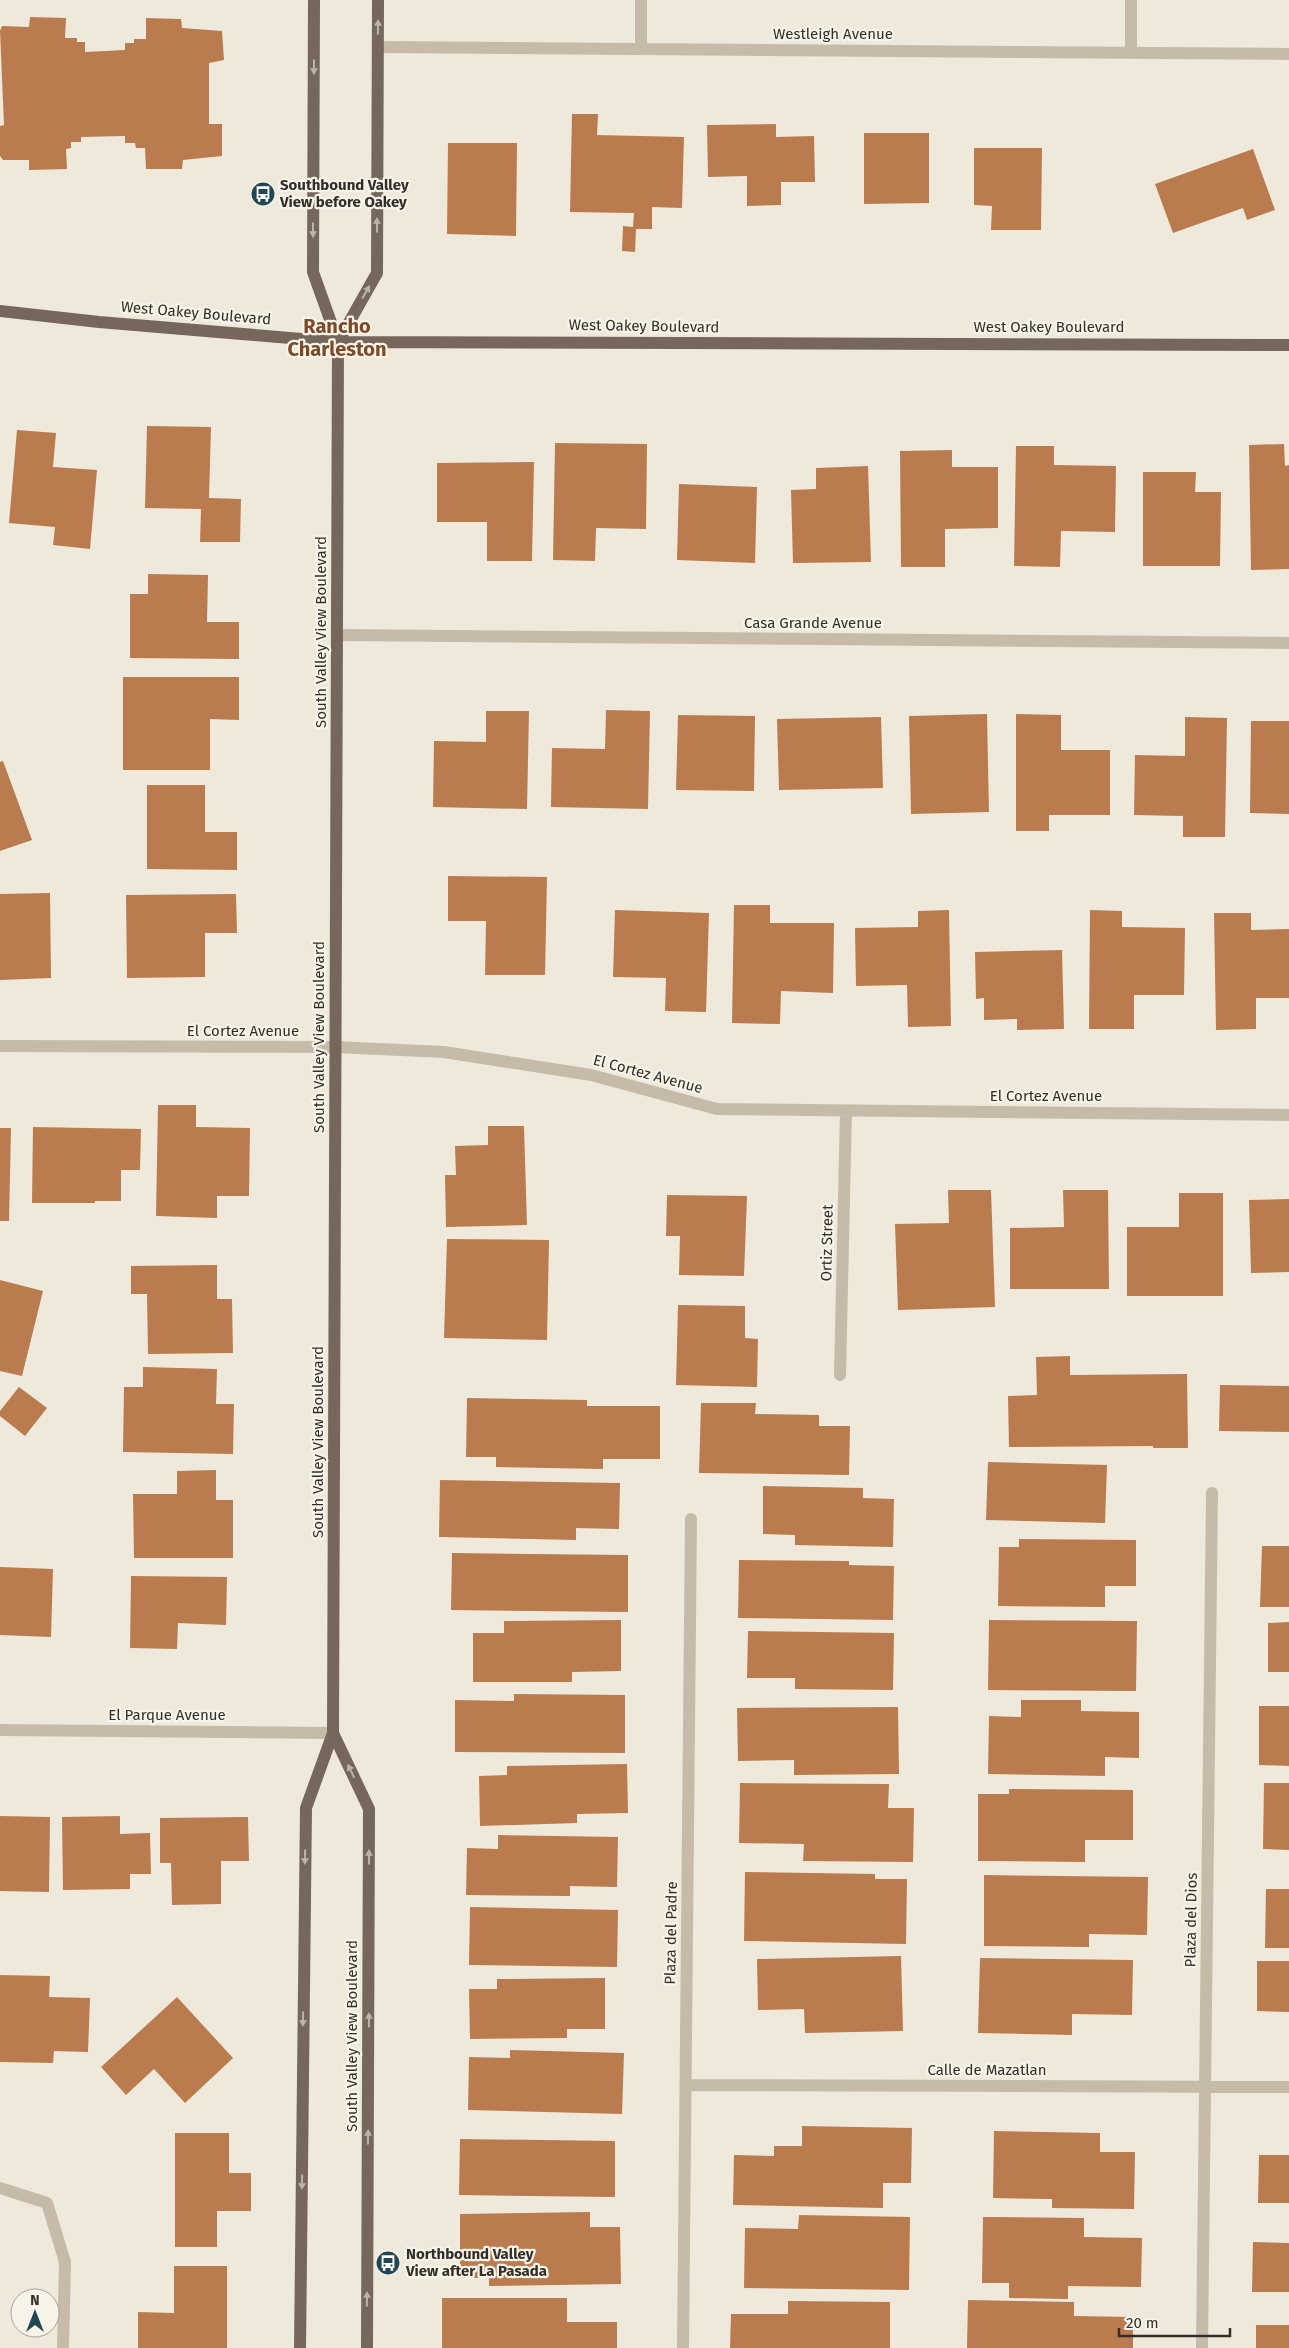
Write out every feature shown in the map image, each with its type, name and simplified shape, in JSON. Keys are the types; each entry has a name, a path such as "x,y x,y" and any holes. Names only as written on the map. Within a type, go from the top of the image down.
{"main road":[{"name":"South Valley View Boulevard","path":"300,2348 306,1808 333,1733 338,342 313,272 314,0"},
{"name":"South Valley View Boulevard","path":"338,342 377,274 378,0"},
{"name":"West Oakey Boulevard","path":"0,311 99,322 338,342 1289,345"},
{"name":"South Valley View Boulevard","path":"333,1733 369,1808 367,2348"}],"street":[{"path":"641,0 641,49"},
{"path":"1131,0 1131,52"},
{"name":"Westleigh Avenue","path":"378,47 1289,54"},
{"name":"Casa Grande Avenue","path":"337,635 1289,644"},
{"name":"El Cortez Avenue","path":"0,1046 335,1047 444,1052 581,1074 717,1109 1289,1115"},
{"name":"Ortiz Street","path":"840,1375 846,1111"},
{"name":"Plaza del Dios","path":"1202,2348 1212,1493"},
{"name":"Plaza del Padre","path":"683,2348 691,1519"},
{"name":"El Parque Avenue","path":"0,1730 333,1733"},
{"name":"Calle de Mazatlan","path":"686,2085 1289,2087"},
{"path":"0,2188 47,2203 65,2262 63,2348"}],"building":[{"path":"30,17 66,18 65,38 77,38 77,42 85,42 85,52 125,50 125,43 134,43 134,39 146,39 146,18 181,19 182,28 222,31 224,60 209,63 209,124 222,124 222,156 183,160 182,169 146,169 145,148 136,148 135,143 125,143 125,136 81,137 81,142 71,142 71,148 66,149 67,169 29,170 29,160 3,160 0,156 0,126 4,125 0,31 2,26 29,27"},
{"path":"572,114 598,114 597,135 684,137 682,208 652,207 652,229 636,229 635,252 622,251 623,226 633,227 634,213 570,212"},
{"path":"776,124 776,137 814,136 815,182 781,182 781,205 747,206 747,176 708,177 707,125"},
{"path":"864,133 929,133 929,203 864,204"},
{"path":"448,143 517,143 516,236 447,234"},
{"path":"974,148 1042,148 1041,230 991,230 992,206 974,205"},
{"path":"1253,149 1275,210 1247,220 1243,208 1173,233 1155,184"},
{"path":"147,426 211,427 209,498 241,499 240,542 200,542 201,509 145,508"},
{"path":"17,430 56,433 53,467 97,470 90,549 53,545 55,527 9,523"},
{"path":"555,443 647,444 646,529 596,528 595,561 553,560"},
{"path":"1284,444 1285,466 1289,465 1289,569 1251,570 1249,445"},
{"path":"1016,446 1054,446 1054,465 1116,466 1115,532 1061,531 1060,567 1014,566"},
{"path":"952,450 952,467 998,467 998,528 945,529 945,567 901,567 900,451"},
{"path":"534,462 532,561 487,561 487,522 437,522 437,463"},
{"path":"868,466 871,562 793,563 791,490 816,489 816,468"},
{"path":"1143,472 1196,472 1195,492 1221,492 1220,566 1143,566"},
{"path":"679,484 757,487 755,563 677,560"},
{"path":"148,574 208,575 207,622 239,622 239,659 130,658 130,594 148,594"},
{"path":"123,677 239,677 239,720 210,719 210,770 123,770"},
{"path":"606,710 650,711 648,809 551,807 552,748 605,749"},
{"path":"486,711 529,711 527,809 433,807 434,741 486,742"},
{"path":"987,714 989,812 911,814 909,716"},
{"path":"1016,714 1061,715 1061,750 1110,750 1110,815 1049,815 1049,831 1016,831"},
{"path":"678,715 755,716 754,791 676,790"},
{"path":"881,717 883,788 779,790 777,719"},
{"path":"1185,717 1227,718 1225,837 1183,837 1183,816 1134,815 1135,755 1185,756"},
{"path":"1251,721 1289,721 1289,814 1250,813"},
{"path":"3,761 32,840 0,851 0,762"},
{"path":"147,785 205,785 205,832 237,832 237,870 147,869"},
{"path":"448,876 547,877 545,975 485,975 486,921 448,921"},
{"path":"50,893 51,978 0,980 0,894"},
{"path":"236,894 237,933 205,933 205,977 127,978 126,895"},
{"path":"734,905 770,905 770,923 834,923 833,993 781,991 780,1024 732,1023"},
{"path":"615,910 709,913 706,1012 665,1011 666,978 613,977"},
{"path":"949,910 951,1026 908,1027 907,985 856,986 855,928 918,927 918,911"},
{"path":"1090,910 1122,911 1122,927 1185,928 1184,995 1134,995 1134,1029 1089,1029"},
{"path":"1214,913 1251,913 1251,930 1289,929 1289,998 1256,998 1256,1029 1216,1030"},
{"path":"1062,950 1064,1029 1017,1030 1017,1019 984,1020 984,998 976,999 975,952"},
{"path":"158,1105 196,1105 196,1127 250,1128 249,1196 217,1196 217,1218 156,1216"},
{"path":"488,1126 524,1126 527,1225 446,1227 445,1175 456,1175 455,1146 488,1145"},
{"path":"33,1127 141,1129 140,1170 121,1170 121,1201 32,1203"},
{"path":"0,1128 11,1128 9,1221 0,1221"},
{"path":"948,1190 991,1190 995,1307 898,1310 895,1224 949,1223"},
{"path":"1063,1190 1108,1190 1109,1289 1010,1289 1010,1228 1064,1227"},
{"path":"1179,1193 1223,1193 1223,1296 1127,1296 1127,1227 1179,1227"},
{"path":"667,1195 747,1196 744,1276 679,1275 680,1236 666,1236"},
{"path":"1289,1199 1289,1272 1251,1273 1249,1200"},
{"path":"447,1239 549,1240 547,1340 444,1338"},
{"path":"217,1265 217,1299 232,1299 233,1353 148,1354 147,1294 131,1294 131,1266"},
{"path":"0,1280 43,1291 22,1376 0,1371"},
{"path":"678,1305 745,1306 745,1338 758,1339 757,1387 676,1385"},
{"path":"1070,1356 1070,1375 1187,1374 1188,1448 1153,1448 1153,1446 1009,1447 1008,1396 1037,1395 1036,1357"},
{"path":"143,1367 217,1369 216,1404 234,1404 233,1454 123,1452 124,1387 143,1387"},
{"path":"1220,1385 1289,1386 1289,1432 1219,1431"},
{"path":"19,1387 47,1408 25,1436 0,1416 0,1411"},
{"path":"467,1398 587,1400 587,1406 660,1406 660,1459 603,1459 603,1469 496,1467 496,1457 466,1457"},
{"path":"701,1403 756,1403 755,1414 819,1415 819,1426 850,1426 849,1475 699,1473"},
{"path":"988,1462 1107,1465 1105,1523 986,1520"},
{"path":"216,1470 216,1500 233,1500 233,1558 134,1558 133,1494 177,1494 177,1471"},
{"path":"440,1480 620,1483 619,1529 576,1528 576,1540 439,1537"},
{"path":"763,1486 863,1488 863,1498 894,1499 893,1547 795,1545 795,1535 763,1534"},
{"path":"1019,1539 1136,1540 1136,1586 1105,1586 1105,1607 998,1606 999,1547 1019,1547"},
{"path":"1262,1546 1289,1546 1289,1607 1260,1607"},
{"path":"452,1553 628,1555 628,1612 451,1610"},
{"path":"739,1560 849,1561 849,1565 894,1566 893,1620 738,1618"},
{"path":"0,1567 53,1569 51,1637 0,1635"},
{"path":"131,1576 227,1577 226,1625 178,1623 177,1649 130,1648"},
{"path":"621,1620 621,1671 572,1672 572,1682 473,1682 473,1633 504,1633 504,1621"},
{"path":"989,1620 1137,1621 1136,1691 988,1690"},
{"path":"1289,1622 1289,1672 1268,1672 1268,1623"},
{"path":"748,1631 894,1633 893,1690 795,1689 795,1678 747,1678"},
{"path":"514,1694 625,1695 625,1753 455,1752 455,1700 514,1701"},
{"path":"1021,1700 1081,1700 1081,1711 1139,1712 1139,1758 1105,1757 1105,1776 988,1774 989,1716 1021,1717"},
{"path":"1259,1706 1289,1706 1289,1766 1259,1765"},
{"path":"898,1707 899,1774 794,1775 794,1760 738,1761 737,1708"},
{"path":"627,1764 628,1813 577,1814 577,1823 480,1826 479,1776 507,1775 507,1766"},
{"path":"740,1783 889,1784 888,1808 914,1808 913,1862 803,1861 804,1844 739,1843"},
{"path":"1264,1783 1289,1783 1289,1850 1263,1849"},
{"path":"1009,1789 1133,1790 1133,1840 1085,1840 1085,1862 978,1861 978,1794 1009,1794"},
{"path":"0,1816 50,1817 49,1892 0,1891"},
{"path":"120,1816 120,1834 150,1833 151,1874 130,1874 130,1889 63,1890 62,1817"},
{"path":"248,1817 249,1861 221,1861 221,1904 172,1905 171,1863 160,1863 160,1818"},
{"path":"498,1835 618,1837 617,1887 570,1886 570,1896 466,1895 467,1848 498,1849"},
{"path":"745,1872 875,1874 875,1879 907,1879 906,1944 744,1941"},
{"path":"984,1875 1148,1877 1147,1935 1089,1934 1089,1947 984,1946"},
{"path":"1266,1889 1289,1889 1289,1948 1265,1948"},
{"path":"470,1907 618,1910 617,1967 469,1965"},
{"path":"901,1956 903,2031 805,2033 804,2009 758,2010 757,1959"},
{"path":"980,1958 1133,1960 1132,2015 1072,2014 1072,2035 978,2033"},
{"path":"1257,1961 1289,1961 1289,2012 1257,2011"},
{"path":"0,1975 50,1976 49,1997 90,1998 88,2052 54,2051 53,2063 0,2062"},
{"path":"605,1978 605,2029 567,2029 567,2038 470,2039 469,1989 497,1989 497,1979"},
{"path":"177,1997 233,2058 185,2103 154,2069 126,2095 101,2067"},
{"path":"510,2050 624,2053 622,2114 468,2110 469,2057 510,2058"},
{"path":"802,2126 912,2128 911,2183 883,2183 883,2208 733,2205 734,2155 774,2156 774,2146 802,2146"},
{"path":"994,2131 1100,2133 1100,2152 1135,2152 1134,2209 1052,2208 1052,2199 993,2198"},
{"path":"175,2133 229,2133 229,2173 251,2173 251,2211 217,2211 217,2247 175,2247"},
{"path":"460,2139 615,2141 615,2197 459,2195"},
{"path":"1259,2155 1289,2155 1289,2203 1258,2203"},
{"path":"590,2212 590,2227 620,2227 621,2284 489,2286 489,2278 460,2278 460,2214"},
{"path":"799,2215 910,2217 909,2290 744,2288 745,2228 798,2229"},
{"path":"983,2217 1084,2218 1084,2237 1142,2238 1141,2287 1068,2286 1068,2299 1009,2298 1009,2283 982,2283"},
{"path":"1253,2242 1289,2243 1289,2292 1252,2292"},
{"path":"174,2266 227,2266 227,2348 138,2348 138,2312 174,2313"},
{"path":"442,2298 567,2298 567,2322 617,2322 617,2348 442,2348"},
{"path":"968,2300 1074,2302 1074,2316 1133,2317 1133,2348 967,2348"},
{"path":"788,2301 890,2302 890,2348 730,2348 731,2314 788,2314"},
{"path":"1256,2325 1289,2325 1289,2348 1256,2348"}],"place":[{"name":"Southbound Valley View before Oakey","path":"263,194"},
{"name":"Northbound Valley View after La Pasada","path":"388,2263"}],"district":[{"name":"Rancho Charleston","path":"337,338"}]}
